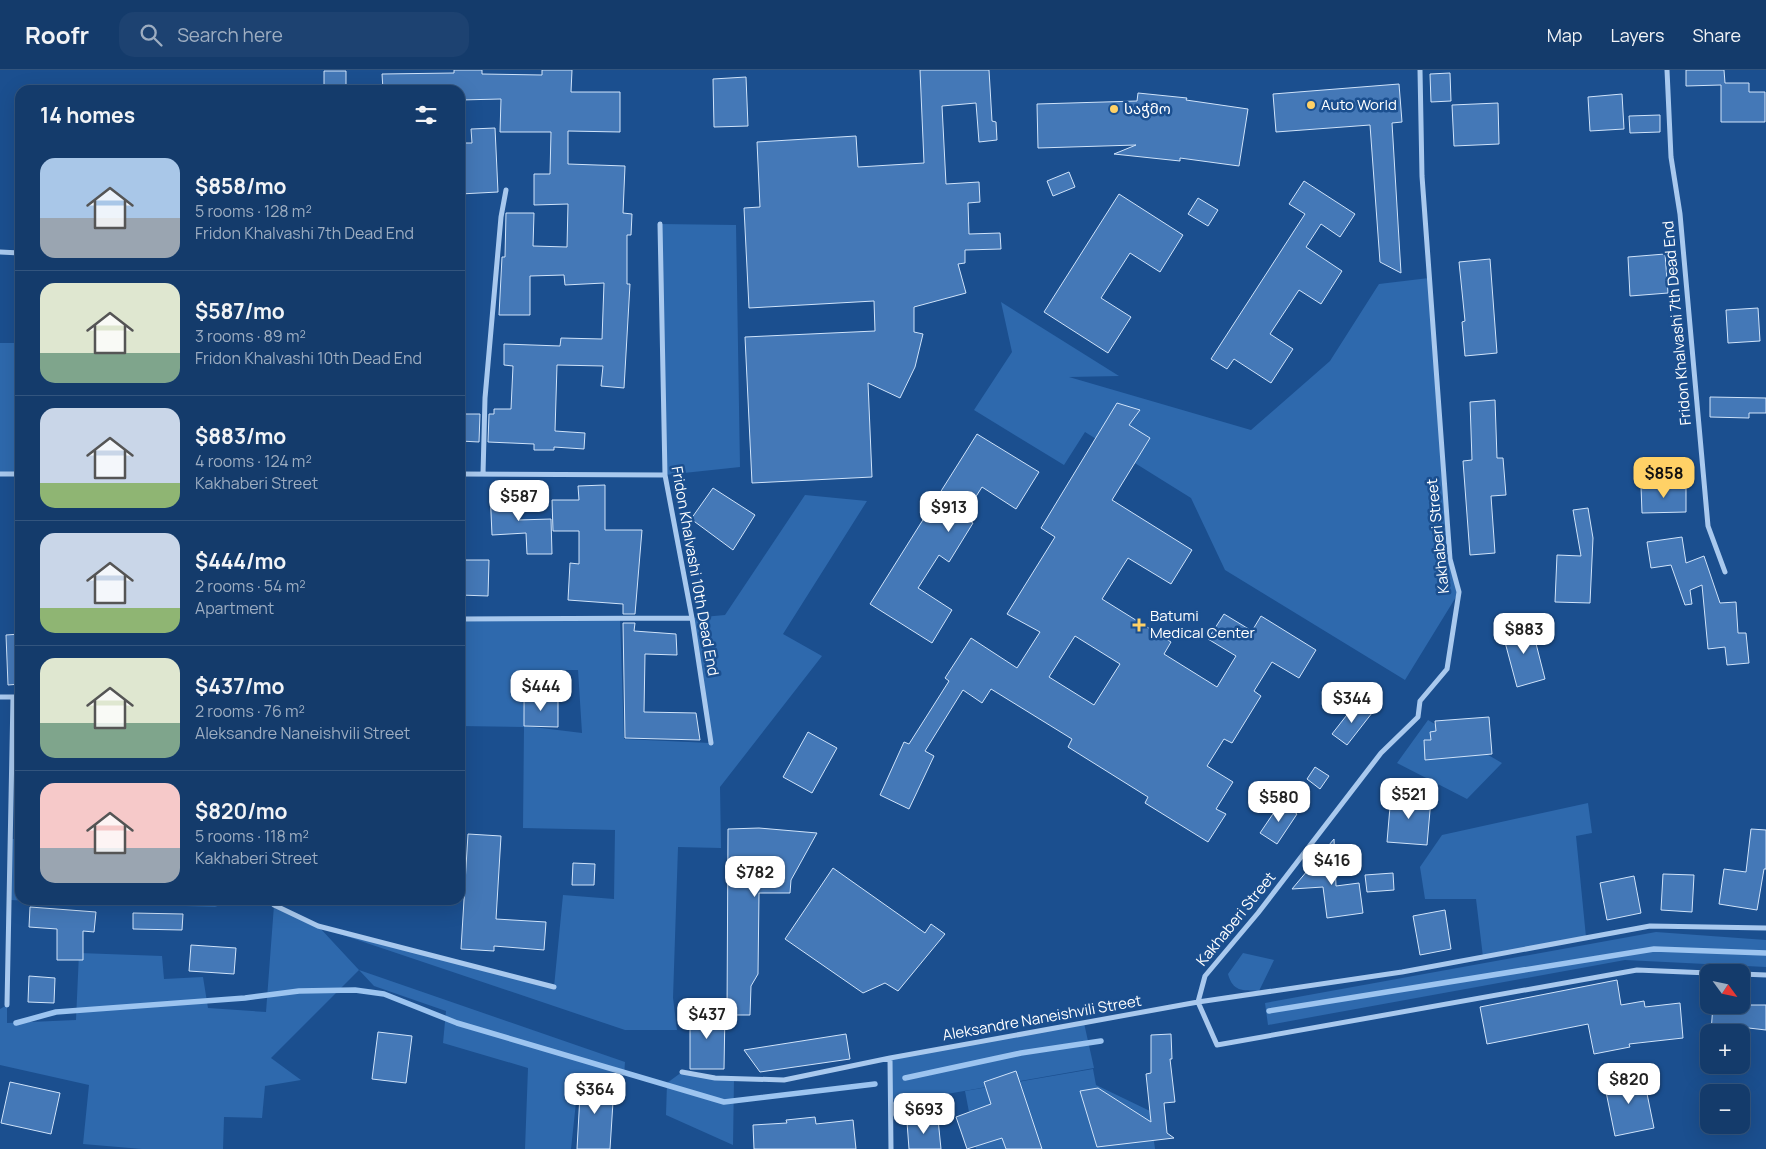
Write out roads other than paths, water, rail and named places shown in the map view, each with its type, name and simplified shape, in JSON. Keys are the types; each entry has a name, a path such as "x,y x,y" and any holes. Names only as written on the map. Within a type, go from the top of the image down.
{"street":[{"name":"Kakhaberi Street","path":"1198,1002 1205,976 1258,914 1381,754 1418,717 1420,701 1447,669 1458,592 1450,559 1422,186 1420,70"},
{"name":"Fridon Khalvashi 7th Dead End","path":"1667,70 1671,157 1680,214 1708,526 1725,572"},
{"path":"483,474 485,398 501,217 506,190"},
{"name":"Fridon Khalvashi 10th Dead End","path":"660,224 665,475 692,618 710,743"},
{"path":"0,252 15,253"},
{"path":"0,474 15,474"},
{"path":"465,474 665,475"},
{"path":"465,619 692,618"},
{"path":"0,697 13,697 7,1005"},
{"path":"274,905 318,926 554,987"},
{"path":"1700,973 1637,970 1217,1046 1198,1002 1402,972 1650,926 1766,928"},
{"path":"1750,974 1766,975"},
{"name":"Aleksandre Naneishvili Street","path":"682,1072 715,1078 784,1080 890,1058 1198,1002"},
{"path":"890,1058 891,1149"}],"waterway":[{"path":"1269,1011 1654,949 1766,953"},
{"path":"16,1023 56,1012 245,998 299,991 355,990 384,994 457,1023 724,1102 875,1084"},
{"path":"905,1078 1021,1053 1101,1041"}],"place":[{"name":"Auto World","path":"1311,105"},
{"name":"საჭმო","path":"1114,109"},
{"name":"Batumi Medical Center","path":"1139,625"}]}
